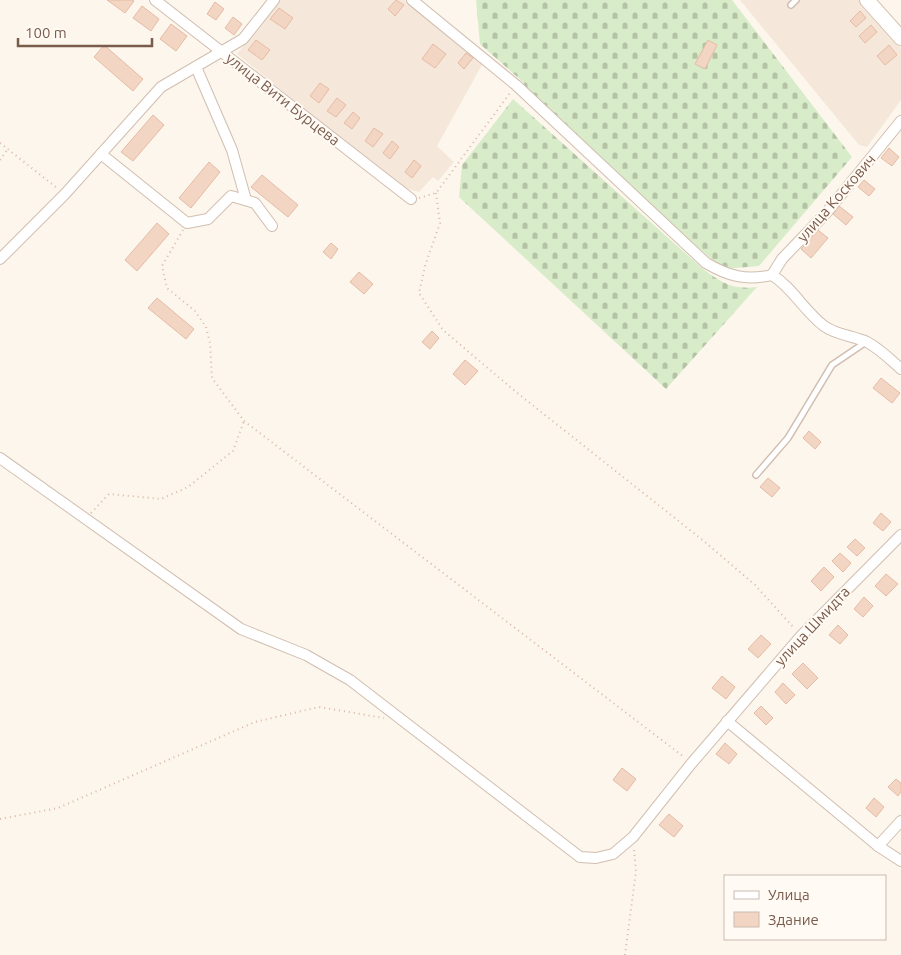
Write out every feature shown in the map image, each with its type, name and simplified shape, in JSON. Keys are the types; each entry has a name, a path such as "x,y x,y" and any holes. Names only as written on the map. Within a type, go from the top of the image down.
{"street":[{"name":"улица Вити Бурцева","path":"154,0 411,199"},
{"path":"0,259 65,194 161,87 243,39 274,0"},
{"path":"412,0 516,85 706,263 722,273 743,279 772,275 786,284 812,316 826,328 867,342 883,352 901,369"},
{"path":"868,0 901,38"},
{"path":"196,67 232,150 246,200"},
{"name":"улица Коскович","path":"772,275 782,259 827,212 901,121"},
{"path":"102,154 187,223 208,219 232,196 254,203 272,226"},
{"name":"улица Шмидта","path":"0,458 241,629 306,655 350,680 398,720 488,785 580,857 596,858 613,854 633,837 727,721 801,636 901,535"},
{"path":"727,721 878,846 901,861"},
{"path":"878,846 901,821"}],"lane":[{"path":"791,4 796,0"},
{"path":"756,475 788,438 832,365 867,342"}],"path":[{"path":"411,199 436,193 516,85"},
{"path":"0,143 65,194"},
{"path":"0,160 8,149"},
{"path":"436,193 440,223 425,266 419,293 443,330 726,560 755,585 801,636"},
{"path":"187,223 162,266 167,288 195,311 206,327 210,343 212,378 244,421 692,764"},
{"path":"85,520 109,494 161,499 188,486 233,451 244,421"},
{"path":"1,818 58,808 255,722 319,707 368,717 398,720"},
{"path":"625,955 636,872 633,837"}],"shaded area":[{"path":"279,0 405,0 483,63 437,146 454,162 438,181 433,177 419,192 401,187 237,54"},
{"path":"740,0 859,0 901,48 901,100 867,147 859,145"}],"green space":[{"path":"476,0 732,0 852,157 759,266 723,269 518,92 524,83 480,44"},
{"path":"513,99 703,269 716,278 734,286 757,287 666,389 459,197 462,165"}],"building":[{"path":"107,0 132,0 134,1 125,13"},
{"path":"396,0 404,5 395,16 388,9"},
{"path":"215,2 224,9 216,20 207,14"},
{"path":"142,6 159,19 151,31 133,18"},
{"path":"279,8 293,18 285,29 270,19"},
{"path":"860,11 866,18 856,27 850,21"},
{"path":"233,17 242,24 234,35 225,28"},
{"path":"171,24 187,36 176,51 160,39"},
{"path":"871,25 877,32 865,43 859,36"},
{"path":"256,40 270,50 262,60 248,50"},
{"path":"708,40 717,45 705,69 695,64"},
{"path":"433,44 446,54 435,68 422,59"},
{"path":"104,45 143,79 133,91 94,57"},
{"path":"889,45 897,55 885,65 877,56"},
{"path":"466,53 473,58 464,69 458,63"},
{"path":"320,83 329,89 319,103 310,96"},
{"path":"337,98 346,105 336,117 327,111"},
{"path":"353,112 360,118 352,129 344,123"},
{"path":"153,115 164,125 133,161 121,152"},
{"path":"374,128 383,134 373,147 365,141"},
{"path":"392,141 399,147 390,159 383,153"},
{"path":"889,148 899,157 892,166 881,158"},
{"path":"414,160 421,166 412,178 405,172"},
{"path":"209,162 220,172 191,208 179,198"},
{"path":"262,175 298,205 288,217 251,187"},
{"path":"864,180 875,189 869,196 858,187"},
{"path":"839,206 853,217 846,225 833,214"},
{"path":"157,223 169,234 137,271 125,260"},
{"path":"818,230 828,238 811,258 801,249"},
{"path":"331,243 338,249 331,259 323,252"},
{"path":"359,272 373,284 364,294 350,282"},
{"path":"157,298 194,329 186,339 148,308"},
{"path":"432,331 439,338 430,349 422,342"},
{"path":"465,360 478,371 465,385 453,374"},
{"path":"881,378 900,393 892,403 873,388"},
{"path":"809,431 821,442 815,449 803,438"},
{"path":"768,478 780,488 772,497 760,487"},
{"path":"881,513 891,522 883,531 873,523"},
{"path":"855,539 865,548 857,556 847,547"},
{"path":"840,553 851,563 843,572 832,561"},
{"path":"824,567 834,577 821,591 811,581"},
{"path":"886,574 898,584 886,596 875,586"},
{"path":"864,597 873,606 863,617 854,609"},
{"path":"838,625 848,635 840,644 829,635"},
{"path":"761,635 771,644 758,658 748,649"},
{"path":"803,663 818,678 807,689 792,674"},
{"path":"722,676 735,687 726,699 712,688"},
{"path":"783,683 795,695 786,704 775,692"},
{"path":"761,706 773,718 766,725 754,713"},
{"path":"725,743 737,754 729,764 716,754"},
{"path":"622,768 636,779 627,791 613,780"},
{"path":"896,779 901,783 901,792 898,796 888,787"},
{"path":"874,798 884,807 876,817 866,808"},
{"path":"669,814 683,826 674,837 659,825"}]}
